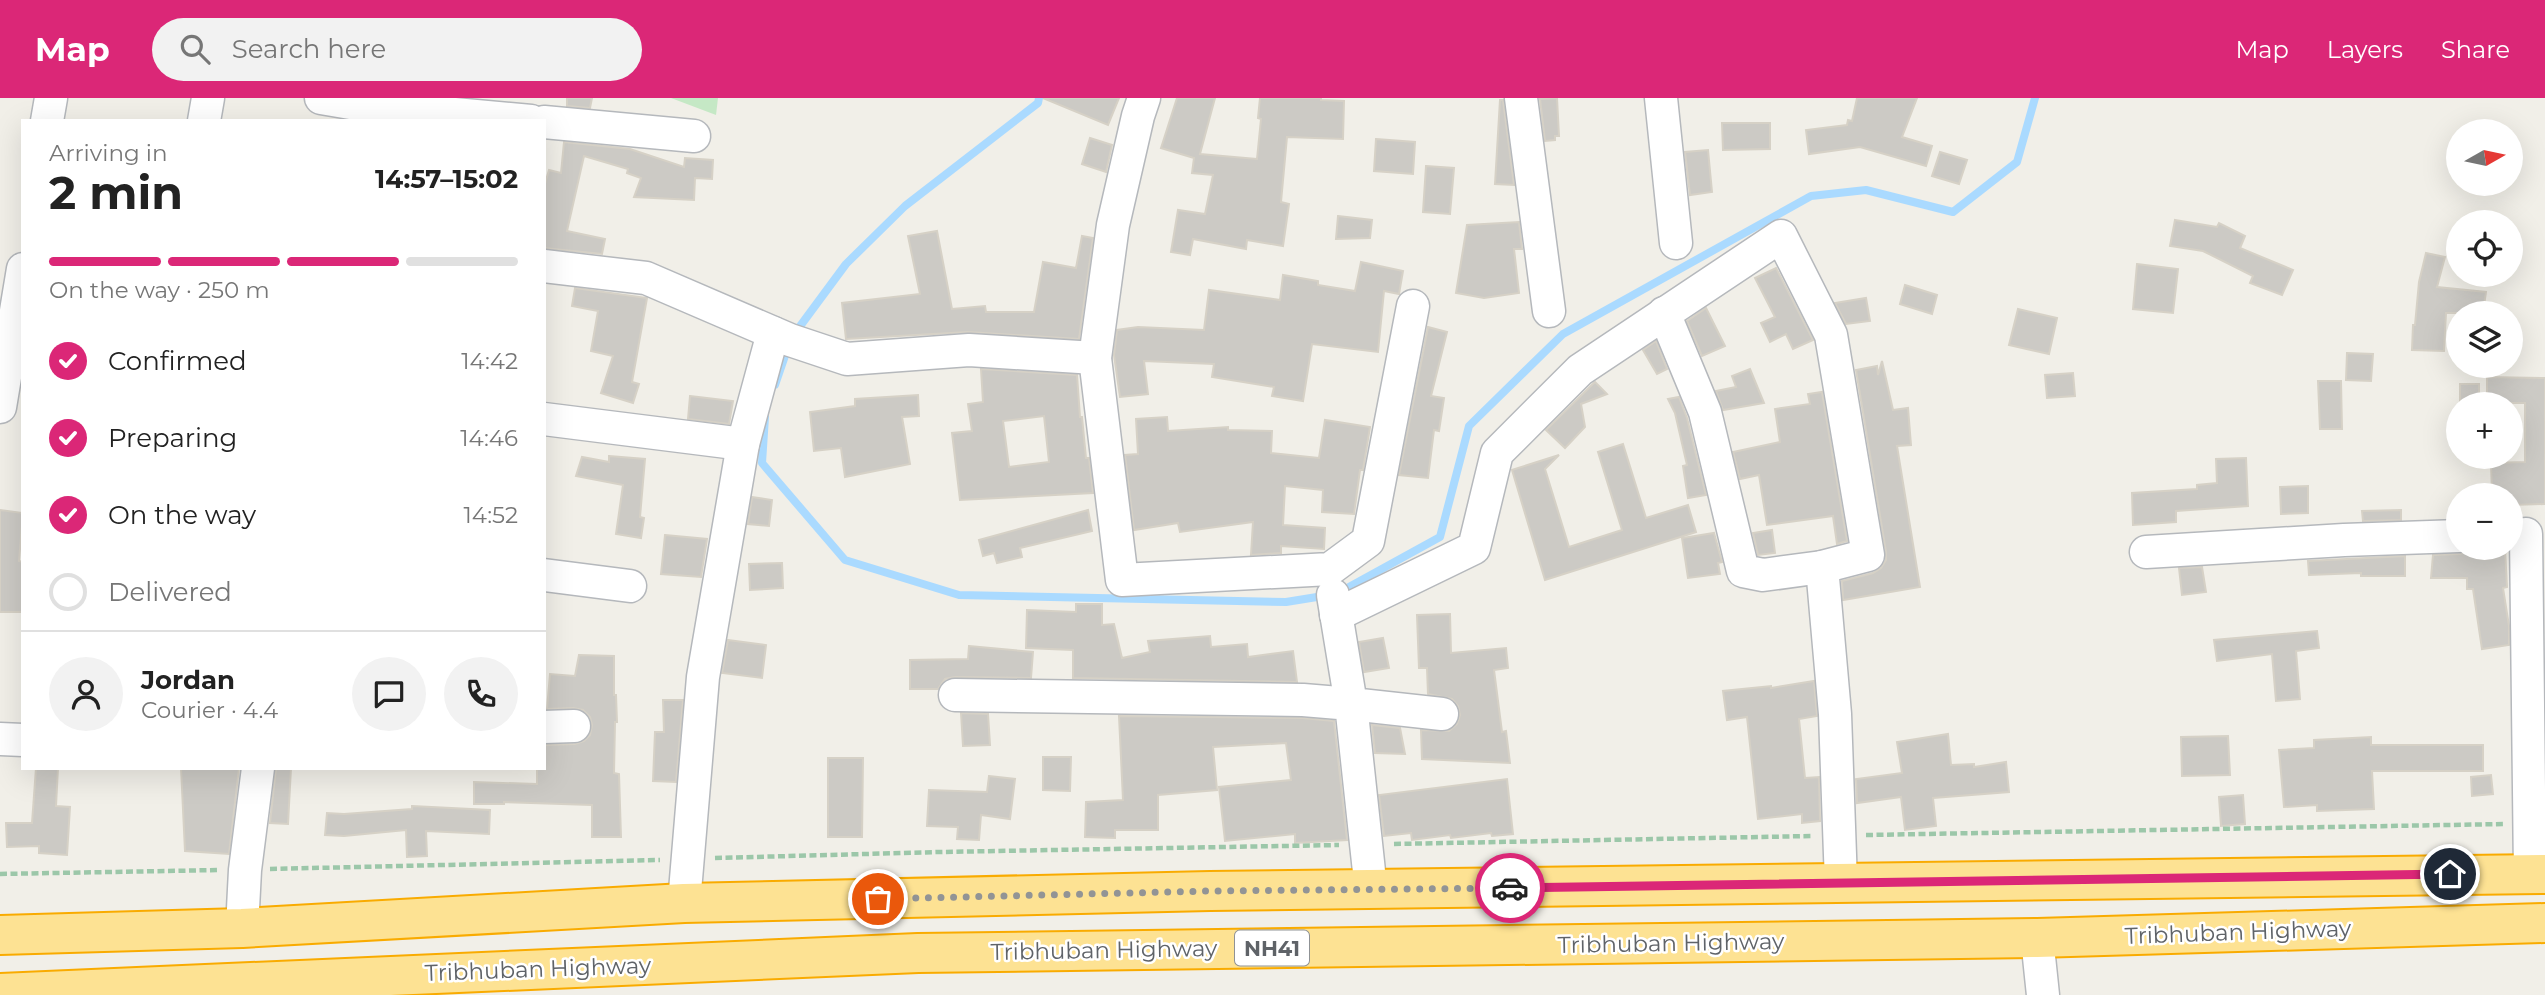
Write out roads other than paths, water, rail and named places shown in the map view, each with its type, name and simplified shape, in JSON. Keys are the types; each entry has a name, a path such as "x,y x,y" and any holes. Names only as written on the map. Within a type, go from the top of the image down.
{"highway":[{"path":"2450,874 2457,925"},
{"path":"0,935 242,928 684,903 1371,890 2538,874"},
{"name":"Tribhuban Highway","path":"6,994 195,989 918,953 2037,938 2545,923"}],"street":[{"path":"47,119 51,98"},
{"path":"204,119 208,98"},
{"path":"321,98 367,108 506,119"},
{"path":"1144,98 1113,225 1095,358 1122,580 1330,569 1368,541 1413,306"},
{"path":"1521,98 1549,311"},
{"path":"1661,98 1676,243"},
{"path":"546,122 694,136"},
{"path":"1336,615 1474,548 1497,453 1580,370 1664,313 1782,236 1831,335 1868,555 1822,567 1763,575 1743,571 1705,412 1664,313"},
{"path":"546,266 646,278 773,333 847,359 969,350 1095,358"},
{"path":"0,408 21,281"},
{"path":"684,903 703,677 743,444 773,333"},
{"path":"546,419 743,444"},
{"path":"2527,534 2529,823 2538,874"},
{"path":"2147,551 2446,536"},
{"path":"1822,567 1835,713 1841,883"},
{"path":"1330,569 1351,704 1371,890"},
{"path":"546,575 630,586"},
{"path":"955,695 1303,700 1442,714"},
{"path":"0,739 21,740"},
{"path":"242,928 245,870 258,770"},
{"path":"2037,938 2043,995"}],"waterway":[{"path":"795,333 846,264 905,206 1038,103 1039,98"},
{"path":"1349,587 1440,537 1469,426 1563,334 1811,196 1866,190 1953,212 2017,162 2035,98"},
{"path":"775,385 788,347"},
{"path":"765,417 762,463 845,560 959,595 1286,602 1317,597"}]}
